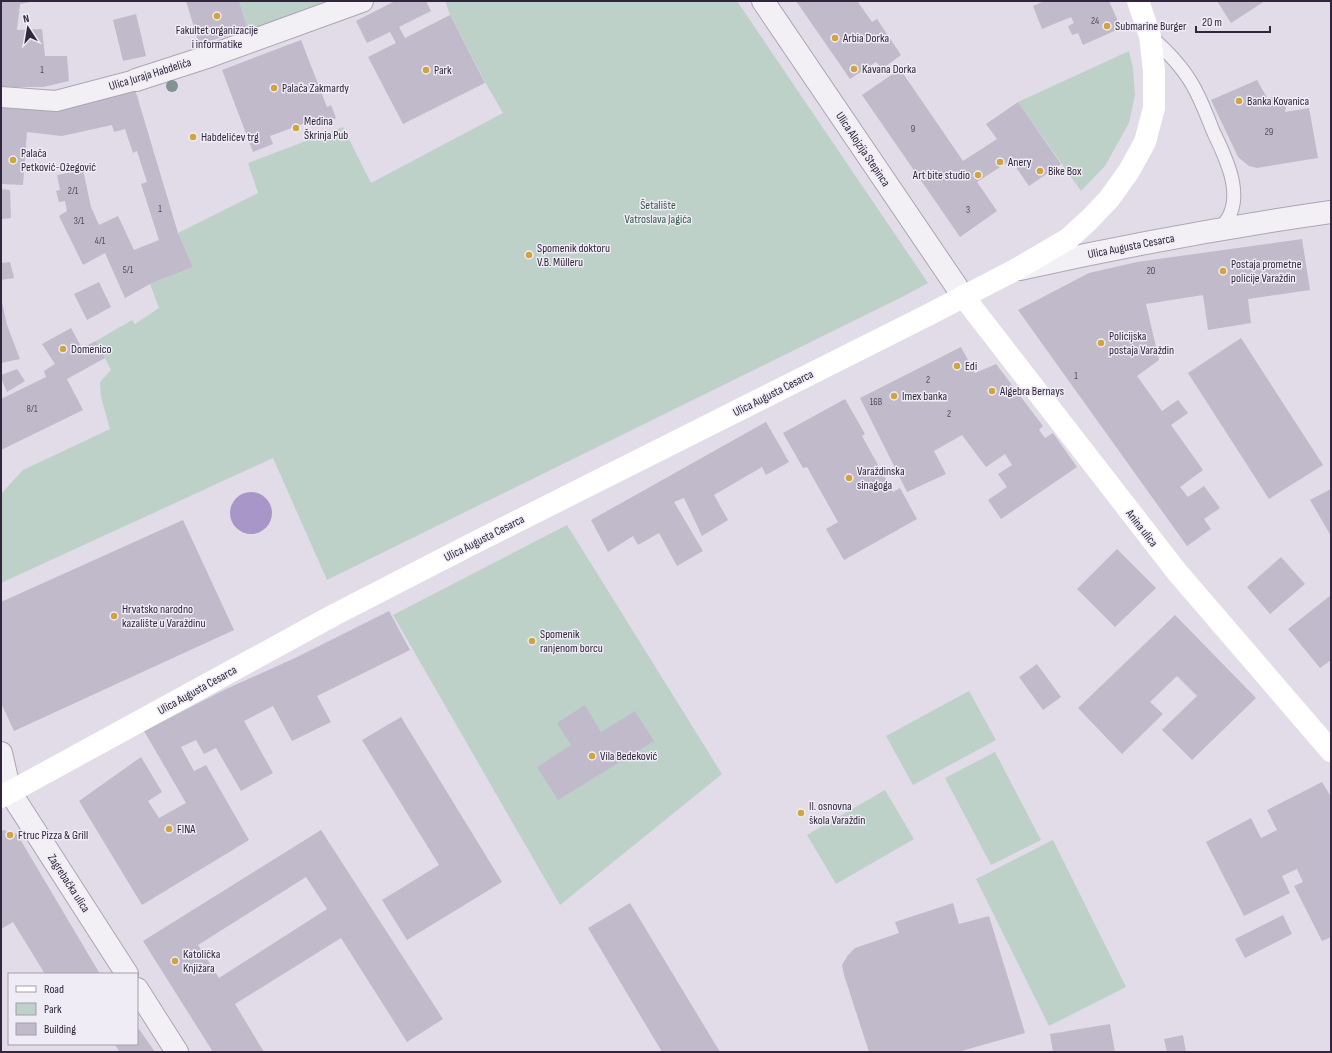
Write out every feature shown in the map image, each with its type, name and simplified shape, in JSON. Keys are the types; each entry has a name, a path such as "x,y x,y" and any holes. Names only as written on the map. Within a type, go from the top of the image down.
{"main road":[{"name":"Ulica Augusta Cesarca","path":"4,791 341,611 822,369 1015,270 1068,239 1109,199 1129,171 1145,142 1154,108 1154,71 1150,36 1138,1"},
{"name":"Anina ulica","path":"964,296 1177,572 1331,751"}],"street":[{"name":"Ulica Juraja Habdelića","path":"1,97 56,101 136,80 210,56 362,1"},
{"name":"Ulica Alojzija Stepinca","path":"762,1 964,296"},
{"name":"Ulica Augusta Cesarca","path":"1015,270 1119,248 1247,224 1331,212"},
{"name":"Zagrebačka ulica","path":"1,753 4,791 126,973"},
{"path":"138,991 177,1052"}],"lane":[{"path":"1150,36 1164,48 1193,85 1229,166 1233,186 1233,200 1230,214 1226,222 1217,230"}],"green space":[{"path":"239,1 332,1 248,30"},
{"name":"Šetalište Vatroslava Jagića","path":"445,1 737,1 928,283 327,580 273,458 1,583 1,494 23,470 110,429 101,397 100,382 111,370 96,341 132,320 135,324 159,308 150,284 193,267 178,233 258,193 248,163 343,127 371,183 503,113 450,15"},
{"path":"1129,51 1133,68 1135,95 1129,123 1105,166 1081,191 1018,102"},
{"path":"567,525 722,774 560,905 393,615"},
{"path":"969,691 996,740 913,785 886,736"},
{"path":"995,752 1041,840 991,865 945,778"},
{"path":"885,790 914,839 836,884 807,835"},
{"path":"1053,840 1126,987 1049,1026 976,879"}],"shaded area":[{"path":"247,492 255,492 263,495 269,501 272,513 269,525 263,531 255,534 247,534 239,531 233,525 230,517 230,509 233,501 239,495"}],"building":[{"path":"1,1 35,1 20,4 17,30 42,29 45,56 67,56 69,81 43,87 1,87"},
{"name":"Fakultet organizacije i informatike","path":"186,1 239,1 248,30 199,44"},
{"name":"Park","path":"395,1 426,1 431,11 399,27 405,38 450,15 485,83 403,124 368,57 396,43 390,32 367,43 356,21"},
{"path":"796,1 861,1 858,2 872,22 877,19 901,55 882,69 876,62 850,79"},
{"path":"1044,1 1109,1 1121,28 1083,45 1078,33 1072,35 1068,26 1074,23 1071,17 1042,29 1033,6"},
{"path":"1217,1 1265,1 1231,23"},
{"path":"136,14 146,56 123,61 113,20"},
{"name":"Palača Zakmardy","path":"301,40 327,107 331,105 336,118 318,125 316,119 270,136 273,144 253,152 222,70"},
{"path":"900,69 963,161 997,139 986,124 1018,102 1061,164 1029,186 1011,160 977,182 997,211 960,237 862,95"},
{"path":"1257,80 1270,103 1271,98 1287,101 1285,112 1309,108 1318,158 1257,168 1249,166 1238,157 1211,100"},
{"path":"135,89 178,233 193,267 150,284 125,298 105,253 83,265 59,216 67,211 65,201 59,202 56,191 60,190 57,175 83,170 91,207 99,225 118,216 134,250 159,240 141,184 147,182 137,151 133,153 125,129 114,132 112,125 62,136 27,132 23,185 1,184 1,101"},
{"path":"1,189 10,190 11,218 1,219"},
{"path":"1302,239 1310,290 1248,299 1251,323 1208,330 1203,295 1146,304 1159,360 1137,376 1162,411 1178,400 1188,413 1171,425 1203,470 1180,487 1188,497 1204,486 1220,508 1204,519 1211,529 1187,546 1018,310 1089,273 1137,262"},
{"path":"10,262 14,278 1,280 1,263"},
{"path":"99,282 111,307 87,320 74,294"},
{"path":"2,302 7,325 20,359 1,363"},
{"path":"71,328 82,348 96,341 105,358 67,379 83,410 1,450 1,399 46,377 44,371 55,364 42,344"},
{"path":"1241,338 1323,465 1269,499 1188,373"},
{"path":"961,347 975,373 996,364 1043,426 1039,430 1045,438 1053,433 1077,467 1001,519 988,500 1007,487 998,474 1012,465 1005,454 986,467 962,435 934,451 946,474 907,492 860,398"},
{"path":"17,369 25,381 7,392 1,375"},
{"name":"Varaždinska sinagoga","path":"845,399 865,434 862,436 893,492 900,488 917,519 844,560 826,529 838,522 807,467 803,468 783,433"},
{"path":"766,422 789,462 766,475 762,467 714,495 728,520 702,536 684,498 674,502 703,551 677,566 659,533 638,545 633,536 608,552 591,520"},
{"path":"1331,489 1331,536 1310,500"},
{"name":"Hrvatsko narodno kazalište u Varaždinu","path":"183,520 234,630 14,731 1,703 1,602"},
{"path":"1117,549 1156,588 1115,627 1077,589"},
{"path":"1281,557 1305,584 1270,614 1247,587"},
{"path":"1331,595 1331,660 1320,668 1288,629"},
{"path":"389,611 410,650 317,696 331,722 292,741 273,706 244,721 273,773 241,791 216,748 204,754 196,740 181,747 194,771 206,765 249,840 142,905 79,801 141,757 162,792 148,801 159,818 186,803 144,731 226,689 295,658"},
{"path":"1175,615 1256,698 1192,760 1162,730 1197,696 1177,676 1150,702 1163,714 1122,754 1078,708"},
{"path":"1037,664 1061,697 1043,710 1019,677"},
{"name":"Vila Bedeković","path":"585,705 601,732 635,711 654,741 558,800 537,767 571,745 557,723"},
{"path":"401,717 502,882 407,940 382,900 439,865 362,740"},
{"path":"1322,782 1331,797 1331,937 1322,941 1294,886 1303,882 1297,869 1282,876 1290,893 1244,916 1206,842 1251,818 1261,838 1277,830 1267,810"},
{"path":"3,830 17,834 99,973 44,973 13,922 1,929 1,832"},
{"path":"321,830 443,1019 407,1042 341,938 235,1004 264,1052 213,1052 143,941","holes":["306,877 327,909 219,978 198,945"]},
{"path":"630,903 720,1052 662,1052 588,928"},
{"path":"953,903 959,924 989,916 1025,1033 958,1052 869,1052 842,965 848,955 855,948 899,933 895,922"},
{"path":"1283,915 1292,934 1245,958 1235,939"},
{"path":"1110,1024 1115,1052 1053,1052 1050,1034"},
{"path":"139,1029 155,1052 120,1052 115,1045 138,1045"},
{"path":"1183,1035 1186,1052 1167,1052 1164,1039"}],"place":[{"name":"Fakultet organizacije i informatike","path":"217,16"},
{"name":"Submarine Burger","path":"1107,26"},
{"name":"Arbia Dorka","path":"835,38"},
{"name":"Kavana Dorka","path":"854,69"},
{"name":"Park","path":"426,70"},
{"name":"Palača Zakmardy","path":"274,88"},
{"name":"Banka Kovanica","path":"1239,101"},
{"name":"Medina Škrinja Pub","path":"296,128"},
{"name":"Habdelićev trg","path":"193,137"},
{"name":"Palača Petković-Ožegović","path":"13,160"},
{"name":"Anery","path":"1000,162"},
{"name":"Bike Box","path":"1040,171"},
{"name":"Art bite studio","path":"978,175"},
{"name":"Spomenik doktoru V.B. Mülleru","path":"529,255"},
{"name":"Postaja prometne policije Varaždin","path":"1223,271"},
{"name":"Policijska postaja Varaždin","path":"1101,343"},
{"name":"Domenico","path":"63,349"},
{"name":"Edi","path":"957,366"},
{"name":"Algebra Bernays","path":"992,391"},
{"name":"Imex banka","path":"894,396"},
{"name":"Varaždinska sinagoga","path":"849,478"},
{"name":"Hrvatsko narodno kazalište u Varaždinu","path":"114,616"},
{"name":"Spomenik ranjenom borcu","path":"532,641"},
{"name":"Vila Bedeković","path":"592,756"},
{"name":"II. osnovna škola Varaždin","path":"801,813"},
{"name":"FINA","path":"169,829"},
{"name":"Ftruc Pizza & Grill","path":"10,835"},
{"name":"Katolička Knjižara","path":"175,961"}]}
